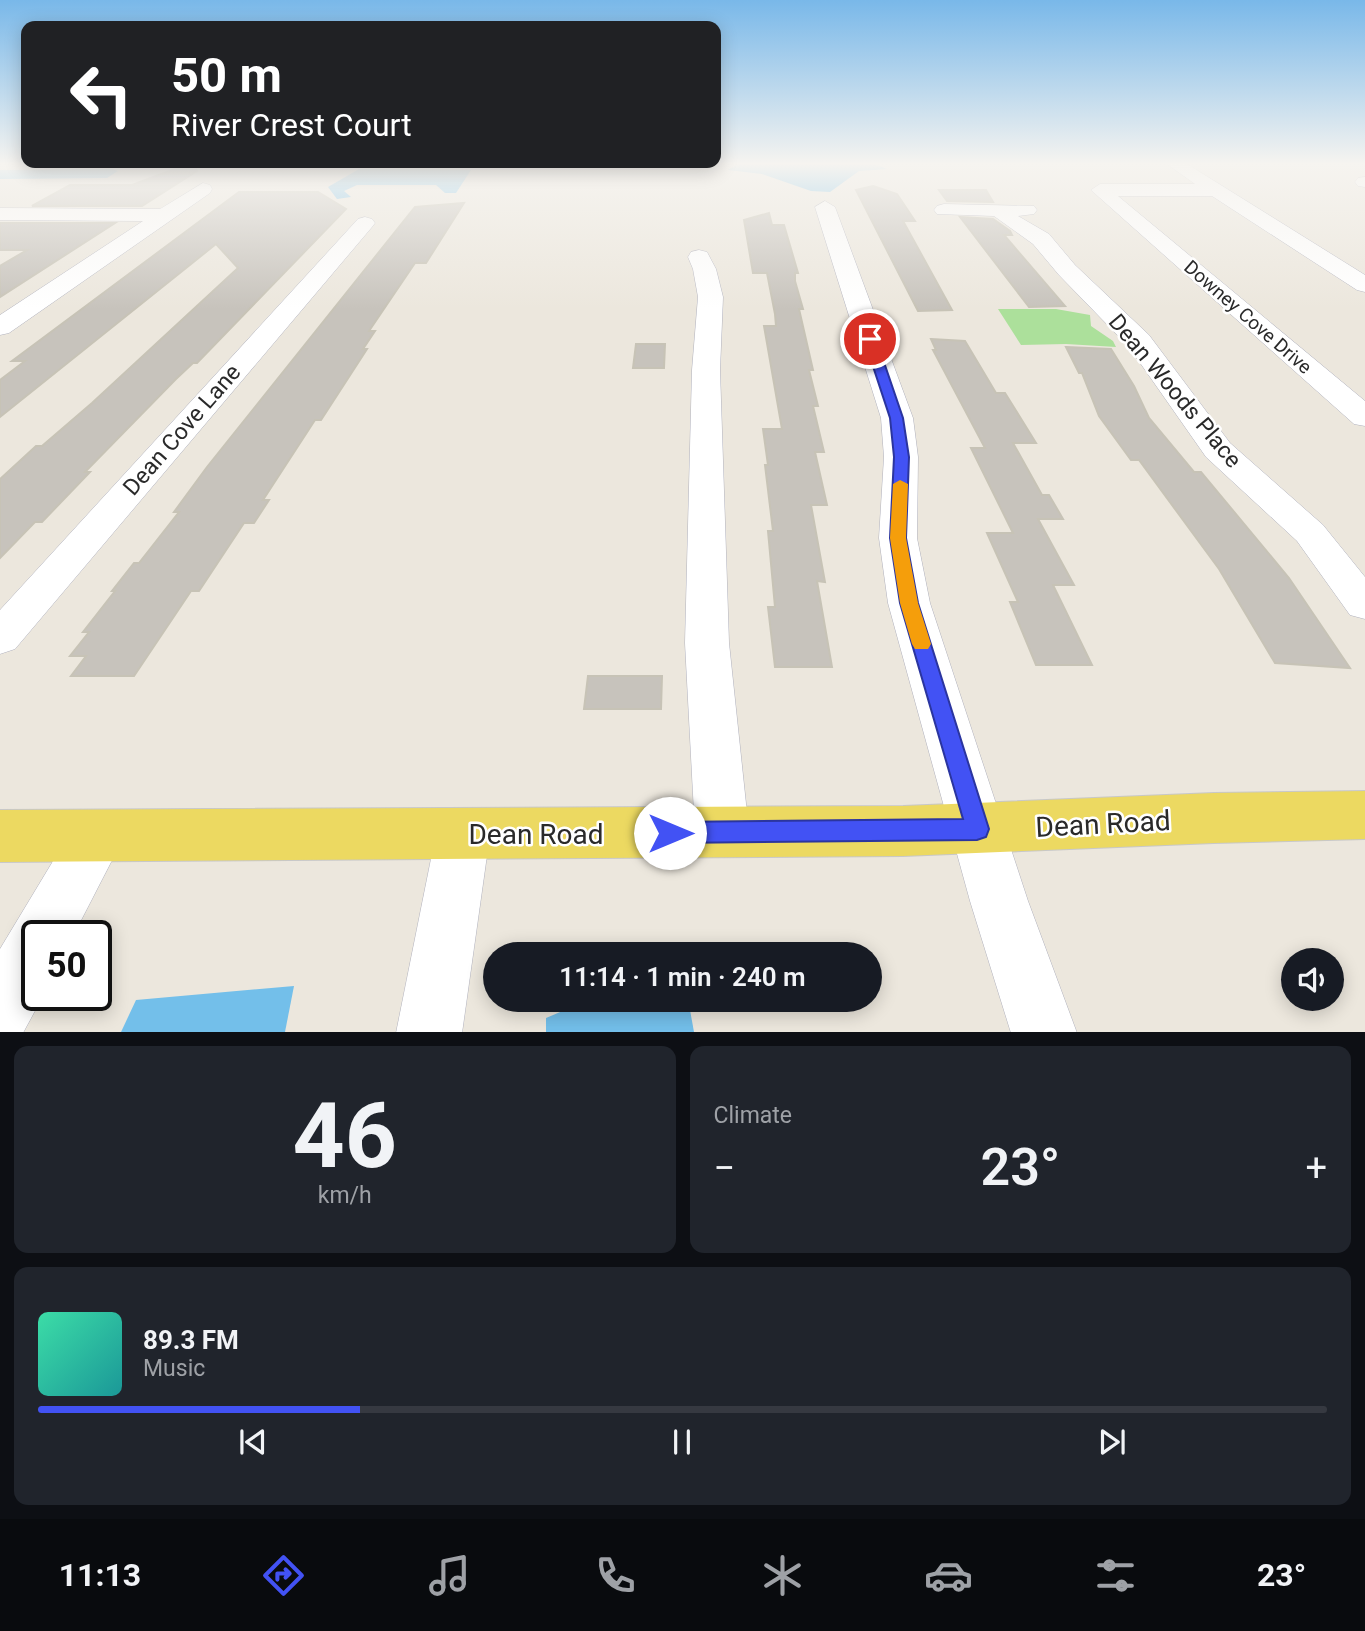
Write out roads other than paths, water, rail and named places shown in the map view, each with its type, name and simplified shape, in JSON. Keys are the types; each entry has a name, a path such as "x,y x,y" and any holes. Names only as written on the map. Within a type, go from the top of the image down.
{"main road":[{"name":"Dean Road","path":"0,836 977,829 1214,818 1365,815"}],"street":[{"path":"0,327 167,212"},
{"path":"827,212 897,418 901,457 898,538 909,603 977,829 1044,1032"},
{"name":"Dean Woods Place","path":"1004,212 1003,215 1041,239 1067,270 1139,341 1218,450 1310,533 1365,605"},
{"name":"Downey Cove Drive","path":"1126,212 1365,416"},
{"path":"1250,212 1365,285"},
{"path":"0,214 163,215"},
{"name":"Dean Cove Lane","path":"0,638 365,223"},
{"path":"699,257 706,269 708,293 707,631 722,832"},
{"path":"429,1032 463,834"},
{"path":"50,920 98,835"},
{"path":"0,1011 21,973"}],"water":[{"path":"294,986 285,1032 121,1032 136,1000"},
{"path":"560,1012 690,1012 694,1032 546,1032 546,1018"}]}
